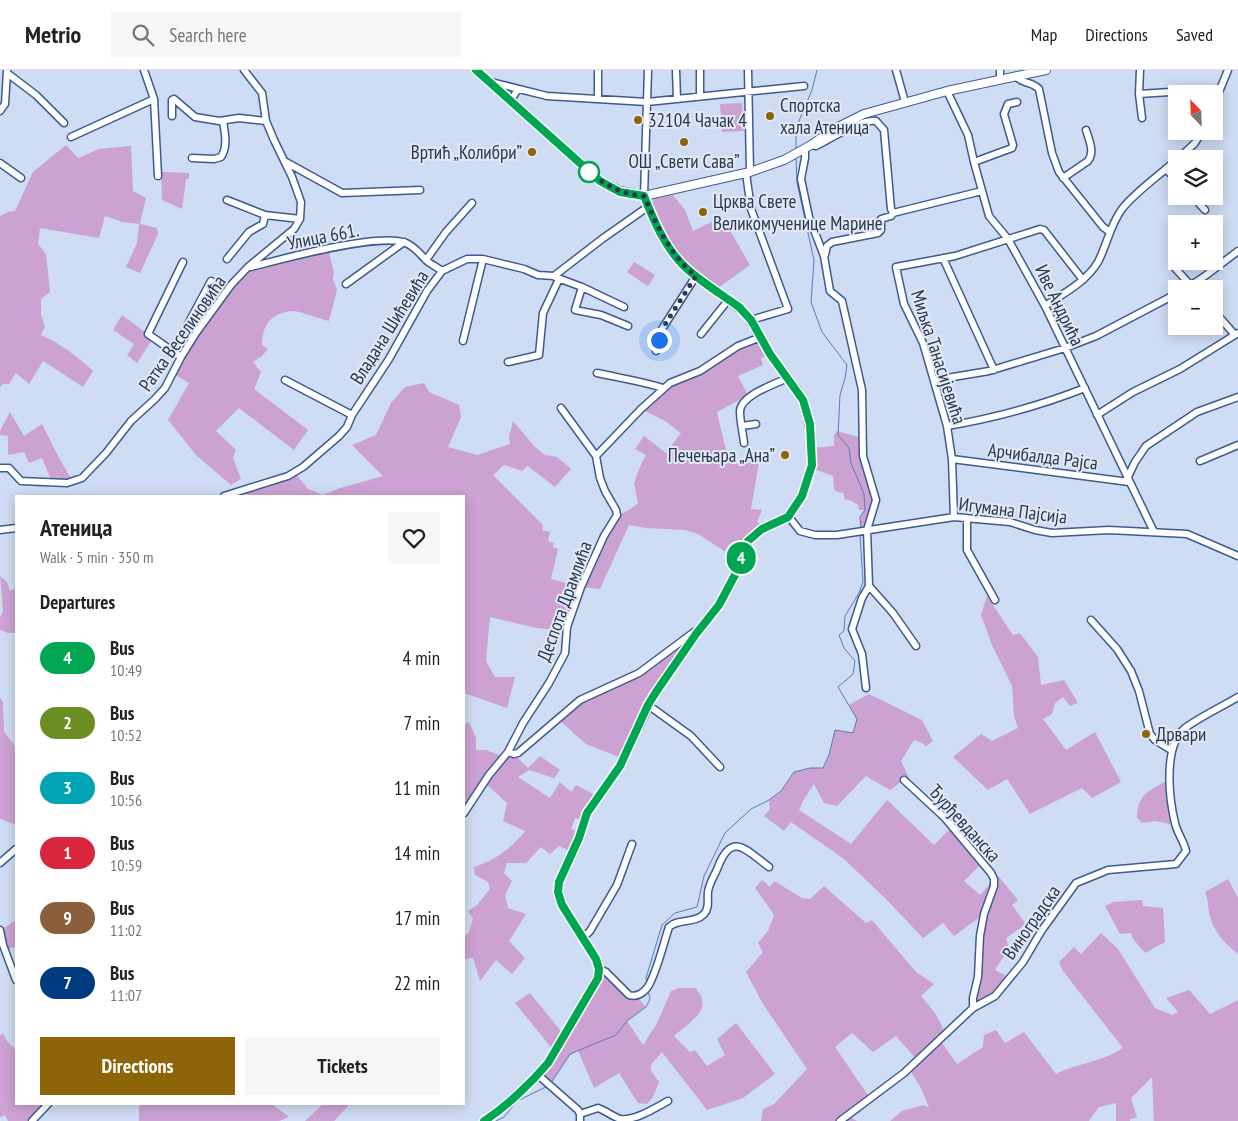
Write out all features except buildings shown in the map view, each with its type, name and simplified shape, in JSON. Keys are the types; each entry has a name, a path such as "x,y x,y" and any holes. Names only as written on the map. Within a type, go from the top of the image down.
{"main road":[{"path":"476,70 600,181 620,192 644,196 748,173 776,164 864,114 947,91 1046,70"}],"street":[{"path":"144,70 154,99 158,176"},
{"path":"227,200 265,215 300,219 301,202 292,177 266,121 262,94 244,70"},
{"path":"598,70 598,99"},
{"path":"484,1121 496,1113 538,1075 548,1063 595,982 599,969 596,959 560,900 558,892 559,882 579,838 587,813 620,766 648,705 698,630 719,605 736,573 748,541 762,529 788,517 802,496 812,465 810,424 805,404 798,390 770,354 751,320 739,307 696,276 667,244 644,196 648,70"},
{"path":"676,70 677,99"},
{"path":"700,70 700,96"},
{"path":"748,70 748,173 751,209 788,309 751,320"},
{"path":"896,70 905,102"},
{"path":"1000,70 1000,79"},
{"path":"1140,70 1139,94 1142,118"},
{"path":"1222,85 1228,70"},
{"path":"0,111 5,104 7,72"},
{"path":"7,72 36,95 64,123"},
{"path":"1016,76 1020,81 1034,84 1039,89 1052,153 1062,178 1110,232"},
{"path":"491,82 547,96 647,102 804,86"},
{"path":"511,100 518,89"},
{"name":"Иве Андрића","path":"947,91 968,135 989,216 1008,239 1045,306 1154,532"},
{"path":"1139,94 1168,92"},
{"path":"71,137 154,99"},
{"path":"172,116 172,100 174,99 195,117 223,121 238,118 266,121"},
{"path":"974,162 1013,148 1004,112 1008,104 1017,102"},
{"path":"192,158 214,159 221,157 224,153 226,137 223,121"},
{"path":"866,688 862,654 852,629 862,598 869,586 867,530 876,500 862,456 862,390 842,301 830,292 824,256 809,217 801,179 806,148 816,146 868,121 876,121 884,130 891,209 893,213"},
{"path":"1062,178 1091,158 1092,149 1086,130"},
{"path":"1187,150 1197,140"},
{"path":"283,160 342,194 420,190"},
{"path":"0,163 21,178"},
{"path":"1045,306 1089,274 1098,260 1123,208 1166,169"},
{"path":"824,256 827,246 832,242 878,233 881,230 881,219 892,216 893,213 982,191"},
{"path":"426,260 446,232 472,203"},
{"path":"1200,205 1205,210"},
{"path":"508,362 539,355 544,313 556,277 602,239 649,206"},
{"path":"227,259 249,232 263,224 265,215"},
{"name":"Ратка Веселиновића","path":"0,468 9,468 21,481 67,483 78,480 106,453 131,421 155,400 165,388 181,357 231,285 248,267 294,229 300,219"},
{"path":"994,370 943,258 956,256 1040,229 1044,230 1083,280"},
{"name":"Улица 661.","path":"248,267 369,242 404,242"},
{"path":"404,242 442,270"},
{"name":"Улица 661.","path":"346,284 404,242"},
{"path":"1200,280 1238,251"},
{"name":"Миљка Танасијевића","path":"943,258 896,267 904,304 923,343 947,426 952,459 954,517"},
{"name":"Владана Шићевића","path":"227,495 288,476 303,467 339,436 347,427 352,415 389,359 427,291 442,270 466,259 483,259 556,277 624,307"},
{"path":"464,341 483,259"},
{"path":"181,357 148,334 183,262"},
{"path":"1176,270 1184,280"},
{"path":"656,351 662,329 696,276"},
{"path":"173,352 211,281"},
{"path":"582,287 575,310 601,315 628,326"},
{"path":"934,380 994,370 1065,348 1096,336 1168,298"},
{"path":"701,334 728,299"},
{"path":"1097,415 1133,392 1180,369 1236,334 1223,320"},
{"path":"596,456 663,388 678,378 700,371 738,346 761,337"},
{"path":"597,373 640,381 663,388"},
{"path":"744,444 741,408 750,396 788,378"},
{"path":"285,380 352,415"},
{"path":"947,426 1010,414 1085,388"},
{"path":"1128,480 1135,462 1146,446 1197,412 1238,397"},
{"name":"Деспота Драмлића","path":"508,752 522,723 565,653 567,627 581,587 604,536 617,515 616,510 604,491 596,456 560,408"},
{"path":"742,426 756,424"},
{"path":"1200,461 1238,445"},
{"name":"Арчибалда Рајса","path":"952,459 1128,480"},
{"name":"Игумана Пајсија","path":"788,517 797,529 804,533 837,535 954,517 1010,522 1052,533 1109,530 1187,534 1238,556"},
{"path":"967,518 967,550 995,600"},
{"path":"0,530 15,528"},
{"path":"869,586 893,613 916,646"},
{"path":"1091,620 1117,649 1131,670 1139,691 1150,734 1155,740 1172,750"},
{"path":"465,811 489,775 508,752 518,753 580,700 639,673 698,630"},
{"name":"Виноградска","path":"840,1121 904,1073 973,1008 995,996 1023,962 1042,930 1076,883 1108,870 1176,864 1186,851 1184,842 1175,825 1169,786 1172,750 1184,729 1238,697"},
{"path":"648,705 691,736 720,767"},
{"name":"Ђурђевданска","path":"904,780 945,818 994,879 994,886 984,914 980,936 978,977 973,998 973,1008"},
{"path":"583,938 590,931 617,885 632,844"},
{"path":"599,969 606,972 629,995 639,994 649,985 669,927 673,923 699,918 705,913 709,887 726,850 734,846 741,847 769,867"},
{"path":"0,862 15,850"},
{"path":"0,930 3,945 15,977"},
{"path":"538,1075 566,1098 580,1118 598,1108 626,1121 668,1101"},
{"path":"32,1121 47,1105"}],"shaded area":[{"path":"742,103 744,131 722,132 720,104"},
{"path":"66,145 78,158 99,149 131,146 133,191 146,198 140,224 157,228 158,234 140,273 126,267 137,243 139,224 123,222 105,216 99,238 40,228 38,244 46,254 50,292 41,299 41,315 45,327 41,335 81,360 93,371 83,387 43,361 29,384 16,373 9,384 3,384 0,387 0,216 15,211 33,172"},
{"path":"161,172 189,173 189,179 186,179 182,209 162,200"},
{"path":"673,195 685,210 693,231 722,217 750,265 718,288 687,264 668,242 652,203 654,199"},
{"path":"328,249 334,272 333,279 337,290 329,321 296,311 278,314 269,321 262,338 262,345 268,349 253,362 261,372 254,389 308,430 294,450 239,408 216,431 236,450 233,458 241,479 231,485 197,456 168,420 189,383 172,373 181,357 248,267"},
{"path":"634,262 655,275 648,286 627,272"},
{"path":"122,315 153,338 137,363 127,355 134,344 113,330"},
{"path":"761,337 770,354 761,358 763,365 738,376 748,395 717,412 729,463 759,462 751,509 762,510 757,522 766,527 757,532 740,558 735,558 698,534 685,530 629,525 600,589 581,587 612,522 638,503 634,483 646,455 635,449 644,436 666,453 681,433 665,421 641,409 663,388 700,371"},
{"path":"424,383 429,392 459,405 461,417 448,447 477,455 510,444 509,437 513,421 535,447 545,455 557,457 571,469 555,487 528,466 522,471 504,465 493,475 543,525 542,530 550,532 548,541 554,543 553,547 558,549 551,579 581,587 567,627 536,628 490,617 486,661 495,677 515,677 507,708 465,693 465,495 323,495 340,488 383,476 352,445 376,435 391,403 405,387"},
{"path":"10,412 24,436 42,424 73,482 52,482 42,458 29,463 24,452 8,455 8,436 0,435 0,431"},
{"path":"837,431 862,438 863,456 876,500 867,530 861,531 860,517 864,510 859,510 858,505 845,499 843,493 837,492 834,489 833,476 811,468 812,448 834,446 834,435"},
{"path":"294,472 308,489 323,495 248,495 245,489"},
{"path":"0,576 7,582 10,591 15,588 15,633 0,630 0,617 3,612"},
{"path":"987,596 1013,635 1020,633 1038,657 1041,685 1064,680 1078,703 1070,706 1063,697 1055,703 1052,714 1043,719 1066,750 1095,732 1121,782 1092,798 1082,788 1030,814 1007,779 988,790 953,757 981,734 992,741 1018,728 1014,716 1012,686 992,645 981,615"},
{"path":"693,632 648,705 624,759 586,744 558,719 572,706 639,673"},
{"path":"869,694 922,720 933,741 925,747 924,744 914,740 901,761 910,780 904,780 890,790 866,776 837,806 824,803 814,784 799,810 851,844 887,800 934,845 952,827 982,863 964,881 980,895 994,879 999,877 1018,900 1012,905 1026,924 1006,938 1009,949 995,970 1010,978 995,996 973,1008 984,914 954,936 943,923 923,938 844,859 791,822 784,831 764,816 770,809 769,800 781,791 794,772 810,768 823,768 829,755 835,730 853,733 857,719 849,705"},
{"path":"0,698 3,702 4,731 15,747 15,825 0,819"},
{"path":"469,722 476,738 476,750 486,750 504,757 508,752 514,754 528,768 540,756 560,770 554,778 529,770 518,777 550,798 560,782 571,792 576,785 599,797 585,821 575,818 571,829 581,832 573,852 559,846 550,854 541,847 526,863 507,863 504,873 512,881 505,895 508,908 526,914 509,941 525,958 512,974 496,960 480,981 473,958 465,959 465,936 469,932 473,919 468,911 476,906 490,889 488,882 475,875 474,867 502,853 525,831 503,821 507,803 484,782 465,811 465,724"},
{"path":"1164,782 1169,785 1175,825 1155,821 1142,823 1137,818 1141,799"},
{"path":"1228,879 1238,898 1238,954 1223,941 1213,925 1205,892"},
{"path":"762,880 770,887 774,881 802,898 810,899 824,886 866,923 872,920 916,972 934,984 921,996 935,1013 946,1034 940,1040 957,1064 983,1047 984,1035 996,1030 1005,1043 1024,1032 1056,1074 1115,1053 1123,1048 1063,971 1059,962 1074,947 1081,954 1101,933 1118,949 1155,1008 1172,1015 1178,1012 1166,998 1189,990 1210,1014 1238,1000 1238,1121 1154,1121 1152,1077 1131,1098 1137,1118 1130,1119 1130,1121 1116,1121 1116,1103 1099,1107 1089,1121 890,1121 902,1111 924,1105 929,1108 922,1090 909,1068 917,1060 896,1036 873,1052 852,1033 835,1047 870,1098 848,1116 857,1121 761,1121 763,1109 774,1104 807,1069 763,1004 746,972 763,952 758,943 768,931 774,915 755,888"},
{"path":"1142,900 1143,906 1163,908 1165,942 1145,953 1133,939 1131,933 1120,934 1105,906 1113,902"},
{"path":"15,921 15,947 5,949 1,930"},
{"path":"599,969 629,995 637,996 646,1007 627,1021 643,1045 657,1023 671,991 679,988 695,988 701,996 703,1003 701,1009 692,1021 674,1036 690,1052 695,1050 707,1066 725,1055 717,1039 736,1023 775,1074 743,1098 707,1110 662,1052 651,1065 651,1070 659,1082 653,1097 647,1104 638,1103 619,1073 594,1088 578,1051 570,1055 550,1085 538,1075 554,1051 515,1003 530,993 564,1035"},
{"path":"3,1033 6,1040 15,1050 15,1105 47,1105 32,1121 8,1121 5,1115 0,1117 0,1036"},
{"path":"139,1105 273,1105 289,1117 279,1121 139,1121"},
{"path":"322,1105 349,1105 334,1121 305,1121"}],"waterway":[{"path":"796,150 796,128 812,90 817,70"},
{"path":"796,157 797,183 814,260 811,302 822,332 847,365 840,395 838,435 849,448 851,463 864,494 865,510 860,517 861,529"},
{"path":"647,984 646,978 662,925 675,913 697,907 704,876 725,833 751,809 769,800 781,791 794,772 810,768 823,768 829,755 835,730 853,733 857,719 838,687 853,674 855,661 844,648 839,635 844,631 845,616 859,593 863,582 860,535"},
{"path":"551,1083 570,1054 616,1035 627,1021 646,1007 650,999 648,990"},
{"path":"496,1121 504,1117 517,1101 546,1087"}],"bus line":[{"name":"4","path":"476,70 600,181 620,192 644,196 664,240 676,256 696,276 746,314 770,354 798,390 807,410 812,448 812,465 802,496 788,517 757,532 748,541 736,573 719,605 678,658 656,692 648,705 620,766 587,813 579,838 559,882 558,896 596,959 599,969 598,978 548,1063 538,1075 496,1113 484,1121"}],"place":[{"name":"Спортска хала Атеница","path":"770,116"},
{"name":"32104 Чачак 4","path":"638,120"},
{"name":"ОШ „Свети Сава”","path":"684,142"},
{"name":"Вртић „Колибри”","path":"532,152"},
{"name":"Црква Свете Великомученице Марине","path":"703,212"},
{"name":"Печењара „Ана”","path":"785,455"},
{"name":"Дрвари","path":"1146,734"}],"route":[{"path":"589,172 585,168 600,181 620,192 644,196 664,240 685,266 696,276 662,329 659,340"}]}
